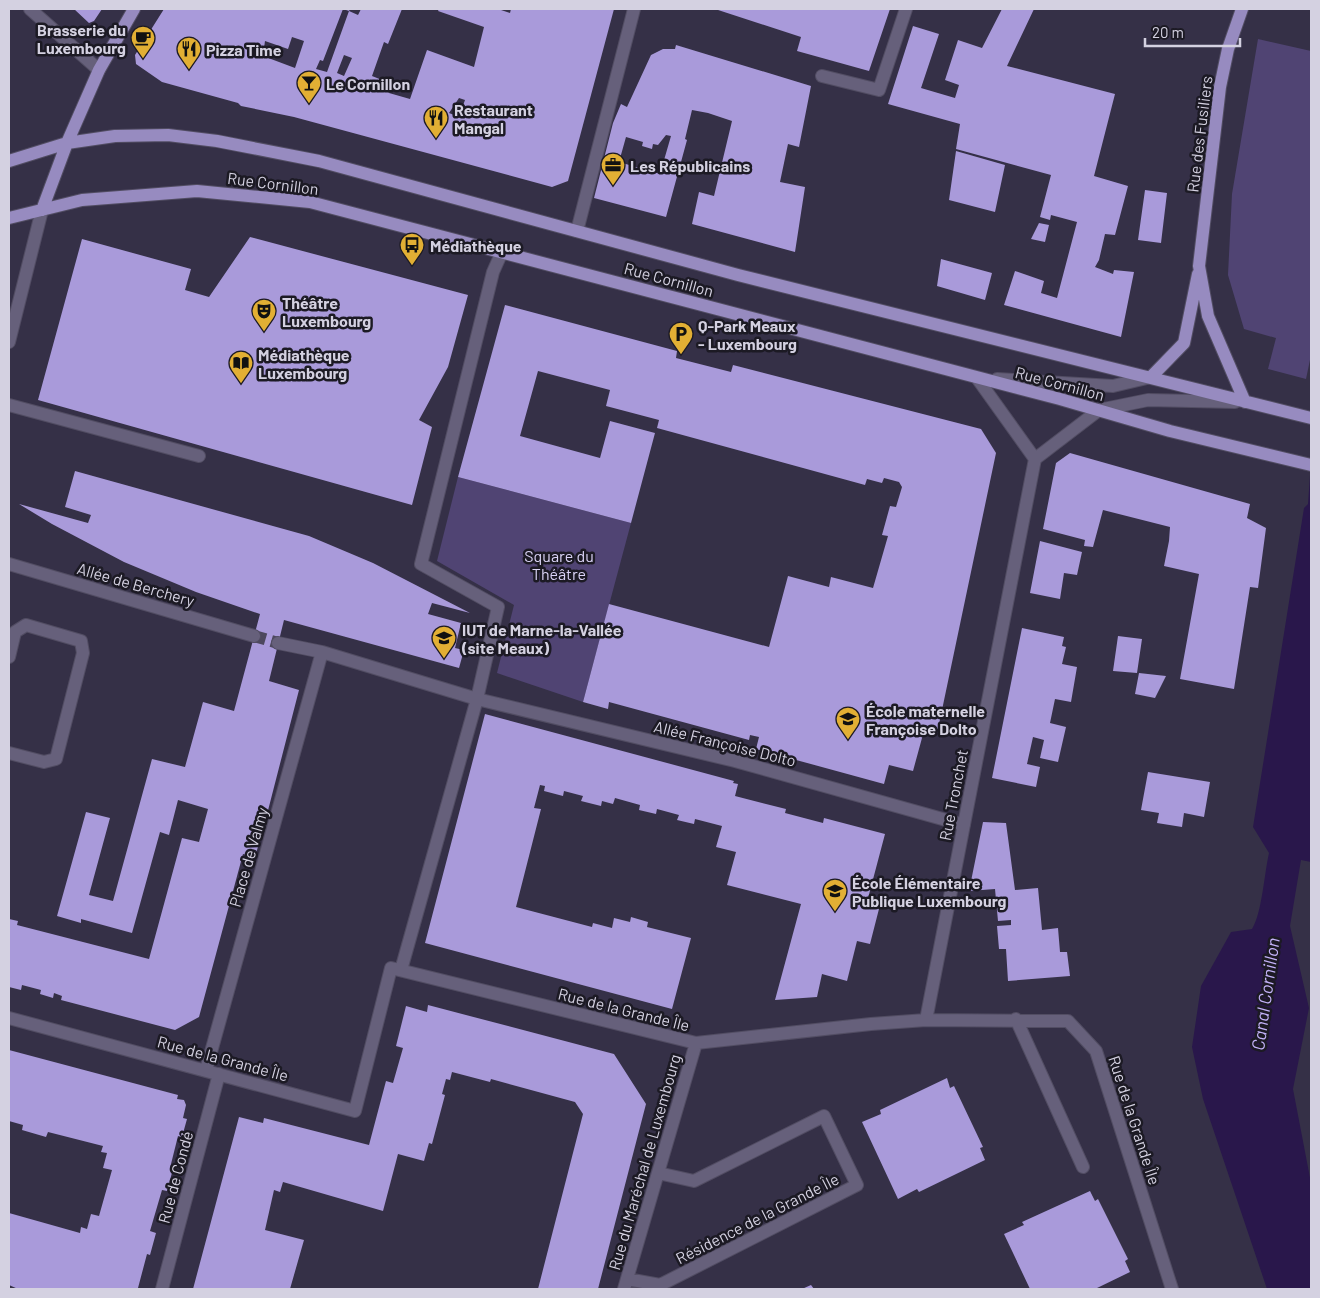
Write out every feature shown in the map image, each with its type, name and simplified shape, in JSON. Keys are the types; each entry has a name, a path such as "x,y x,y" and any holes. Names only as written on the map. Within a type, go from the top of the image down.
{"main road":[{"path":"42,210 67,144 99,70 134,9"},
{"name":"Rue des Fusiliers","path":"1151,377 1184,343 1199,266 1220,87 1228,49 1242,9"},
{"name":"Rue Cornillon","path":"9,161 67,144 115,136 168,135 217,141 319,161 738,275 1311,418"},
{"name":"Rue Cornillon","path":"9,218 82,200 198,191 310,202 1099,410 1170,431 1311,465"},
{"name":"Rue des Fusiliers","path":"1199,266 1208,316 1245,402"}],"street":[{"path":"30,9 99,70"},
{"path":"577,231 634,9"},
{"path":"822,76 879,90 906,9"},
{"path":"9,342 42,210"},
{"path":"401,970 477,699 498,606 421,564 493,272 502,252"},
{"path":"977,378 1113,386 1151,377"},
{"path":"977,378 1035,458 1099,410 1148,400 1245,402"},
{"path":"9,405 199,456"},
{"name":"Rue Tronchet","path":"926,1020 1035,458"},
{"name":"Allée de Berchery","path":"9,564 254,636"},
{"path":"9,657 15,632 26,625 81,641 84,653 56,759 44,762 9,753"},
{"path":"278,642 322,652 477,699"},
{"name":"Place de Valmy","path":"206,1070 322,652"},
{"name":"Allée Françoise Dolto","path":"477,699 735,761 964,825"},
{"name":"Rue de la Grande Île","path":"9,1018 355,1111 390,968 696,1043 926,1020 1068,1021 1096,1052 1172,1289"},
{"path":"1016,1020 1083,1167"},
{"name":"Rue du Maréchal de Luxembourg","path":"625,1284 696,1043"},
{"name":"Rue de Condé","path":"162,1289 220,1074"},
{"name":"Résidence de la Grande Île","path":"625,1284 660,1285 857,1185 824,1116 694,1181 658,1173"}],"green space":[{"path":"1258,39 1311,51 1311,355 1306,379 1268,369 1276,338 1244,329 1228,275 1232,194"},
{"name":"Square du Théâtre","path":"458,477 631,523 583,702 497,673 514,605 437,561"}],"water":[{"name":"Canal Cornillon","path":"1311,461 1311,862 1301,860 1290,926 1309,1008 1293,1089 1311,1183 1311,1289 1267,1289 1203,1099 1192,1047 1201,986 1231,932 1252,929 1260,904 1269,853 1253,827 1304,508 1308,504"}],"building":[{"path":"74,9 102,9 94,21 89,23"},
{"path":"164,9 343,9 323,61 320,60 316,69 327,72 349,11 358,15 361,9 402,9 388,44 384,42 372,76 392,84 389,93 410,99 427,50 474,67 484,27 438,11 439,9 498,9 510,13 511,9 614,9 568,181 552,187 294,117 241,106 238,103 162,82 136,64 135,55","holes":["292,37 304,41 295,68 263,56 265,41 288,49","344,55 352,58 344,76 337,73","459,98 465,100 459,117 449,113"]},
{"path":"715,9 890,9 869,71 797,51 801,37"},
{"path":"1002,9 1034,9 1007,66 1115,94 1094,176 1128,186 1115,235 1105,234 1099,260 1095,267 1113,274 1114,270 1134,272 1121,337 1004,305 1015,271 1044,281 1041,293 1057,298 1077,222 1051,215 1050,220 1040,217 1051,175 956,149 960,124 888,104 913,26 939,34 921,88 955,98 959,85 945,80 958,40 982,48"},
{"path":"676,45 811,86 799,147 788,144 780,182 805,187 795,252 692,224 699,192 714,196 732,121 708,113 692,110 685,139 687,140 666,217 594,198 613,123 621,104 627,107 651,55 663,49 675,49","holes":["666,135 671,136 660,174 619,162 626,137 643,142 642,146 652,149 653,144 658,145"]},
{"path":"956,151 1005,165 995,212 949,200"},
{"path":"1145,190 1167,193 1161,243 1138,240"},
{"path":"1039,223 1049,225 1045,242 1031,239"},
{"name":"Médiathèque Luxembourg","path":"250,237 468,295 448,367 419,420 432,427 412,505 38,400 82,239 191,269 185,290 209,297"},
{"path":"941,259 992,273 985,300 937,286"},
{"path":"505,305 677,351 676,358 731,372 733,365 981,429 996,453 938,729 925,727 913,771 889,765 884,784 756,749 759,737 750,735 749,740 609,702 608,709 583,702 609,604 769,647 788,576 829,587 831,577 873,588 888,536 882,535 890,506 896,507 902,487 899,482 884,478 882,483 867,479 865,485 657,428 659,420 606,406 610,390 538,371 520,436 600,458 610,421 655,433 631,523 458,477"},
{"path":"1070,453 1250,504 1247,518 1266,528 1258,588 1250,587 1234,689 1180,679 1199,574 1164,566 1170,527 1103,510 1093,547 1084,546 1085,540 1043,529 1056,463"},
{"name":"IUT de Marne-la-Vallée (site Meaux)","path":"75,471 309,536 373,563 470,613 432,603 428,614 461,623 455,648 464,650 459,668 284,620 269,681 299,690 264,826 255,857 243,854 199,1017 175,1030 61,1000 62,996 54,993 53,998 40,994 41,990 22,985 21,990 9,987 9,919 18,921 17,925 149,959 182,838 199,842 208,809 178,800 169,835 160,832 132,933 81,919 81,923 57,916 86,812 110,818 89,895 113,901 152,759 185,767 203,702 234,711 260,614 196,592 124,562 52,524 19,504 88,523 91,515 65,507"},
{"path":"1040,541 1082,552 1077,575 1064,573 1060,599 1030,593"},
{"path":"1022,628 1064,637 1062,646 1066,647 1062,664 1077,667 1071,702 1055,699 1050,723 1066,727 1058,762 1040,758 1044,740 1033,737 1027,764 1040,767 1036,787 992,778"},
{"path":"1118,636 1142,639 1137,673 1113,671"},
{"path":"1139,673 1166,676 1155,698 1135,694"},
{"path":"485,714 734,781 733,783 738,784 735,796 786,809 785,813 823,823 824,818 885,834 867,902 880,905 870,944 857,941 847,981 822,974 817,997 775,1000 801,904 727,885 736,852 716,847 722,826 695,819 694,824 677,820 679,815 657,809 656,814 639,810 640,805 615,798 613,804 602,801 601,806 581,801 583,796 564,791 563,796 544,791 545,786 540,785 534,808 541,809 516,907 592,927 593,923 612,928 614,918 630,922 631,917 648,922 647,927 691,938 672,1009 425,943"},
{"path":"1148,772 1210,782 1204,817 1184,813 1182,827 1157,823 1159,813 1141,810"},
{"path":"983,822 1006,823 1015,890 1038,888 1042,930 1058,928 1060,952 1067,952 1070,976 1008,981 1006,949 999,949 997,926 1011,925 1011,920 998,921 995,889 969,891"},
{"path":"428,1005 614,1054 646,1104 598,1289 538,1289 583,1114 575,1102 491,1079 490,1082 452,1072 450,1080 446,1079 442,1094 445,1095 432,1144 429,1143 424,1161 398,1154 383,1211 283,1182 280,1192 274,1190 265,1230 304,1240 290,1289 193,1289 239,1117 263,1123 264,1118 369,1145 386,1081 393,1083 403,1048 396,1046 406,1006 427,1012"},
{"path":"9,1050 178,1095 177,1099 184,1100 186,1105 183,1118 187,1119 182,1137 178,1136 170,1168 173,1169 167,1191 162,1190 150,1231 156,1233 150,1255 147,1254 138,1288 142,1289 18,1289 9,1285 9,1213 80,1233 81,1227 87,1229 91,1214 99,1216 112,1170 103,1168 107,1153 101,1152 103,1146 48,1132 46,1137 22,1130 23,1125 9,1121"},
{"path":"947,1078 950,1088 954,1086 983,1147 980,1148 985,1160 919,1192 917,1189 898,1199 862,1122 881,1114 880,1110"},
{"path":"1090,1191 1095,1201 1098,1199 1128,1259 1125,1261 1130,1272 1095,1289 1030,1289 1004,1234 1024,1225 1022,1222"},
{"path":"811,1285 814,1289 802,1289"}],"tunnel":[{"path":"254,636 278,643"}],"place":[{"name":"Brasserie du Luxembourg","path":"143,59"},
{"name":"Pizza Time","path":"189,70"},
{"name":"Le Cornillon","path":"309,104"},
{"name":"Restaurant Mangal","path":"436,139"},
{"name":"Les Républicains","path":"613,186"},
{"name":"Médiathèque","path":"412,266"},
{"name":"Théâtre Luxembourg","path":"264,332"},
{"name":"Q-Park Meaux - Luxembourg","path":"681,355"},
{"name":"Médiathèque Luxembourg","path":"241,384"},
{"name":"IUT de Marne-la-Vallée (site Meaux)","path":"444,659"},
{"name":"École maternelle Françoise Dolto","path":"848,740"},
{"name":"École Élémentaire Publique Luxembourg","path":"835,912"}]}
